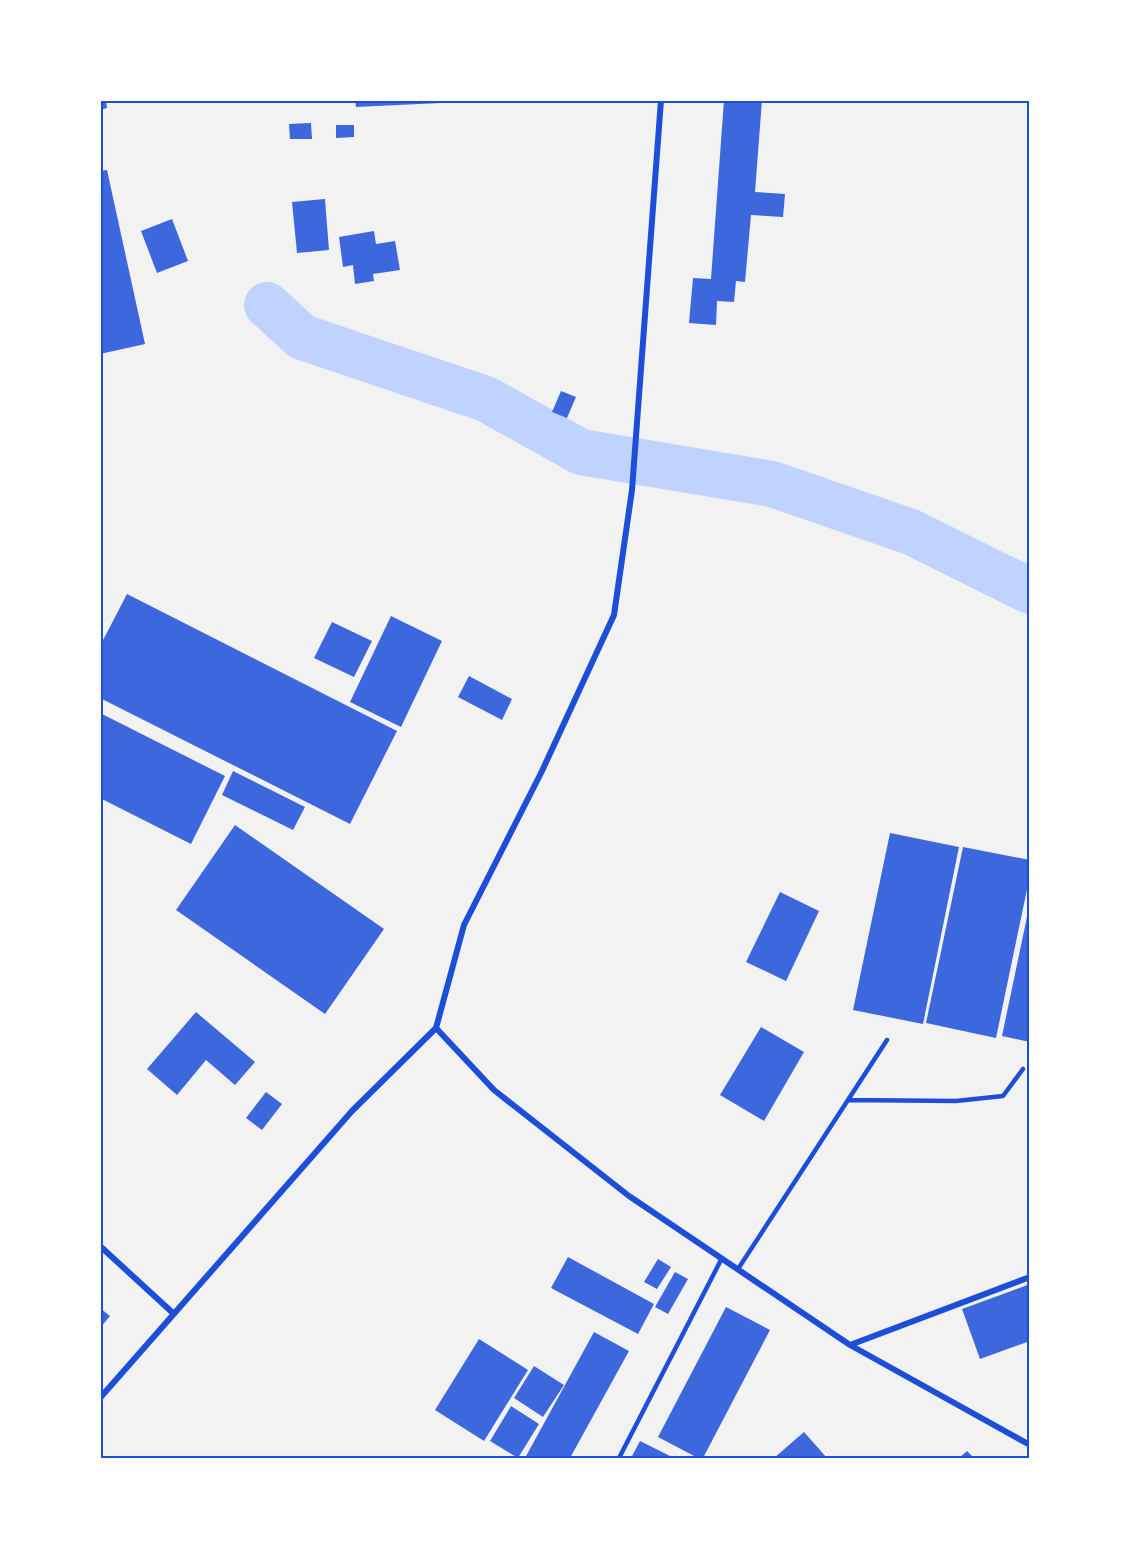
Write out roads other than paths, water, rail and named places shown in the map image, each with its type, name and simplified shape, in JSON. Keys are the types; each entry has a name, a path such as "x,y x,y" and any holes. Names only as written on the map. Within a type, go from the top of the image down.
{"street":[{"path":"100,1398 352,1111 436,1028 464,925 542,771 614,615 632,490 661,100"},
{"path":"436,1028 494,1090 629,1196 850,1345 1029,1445"},
{"path":"100,1246 174,1314"},
{"path":"850,1345 1029,1277"}],"lane":[{"path":"738,1269 887,1040"},
{"path":"848,1100 956,1101 1003,1096 1023,1069"},
{"path":"619,1458 722,1258"}],"waterway":[{"path":"267,305 302,337 486,399 581,452 772,484 911,532 1030,591"}]}
